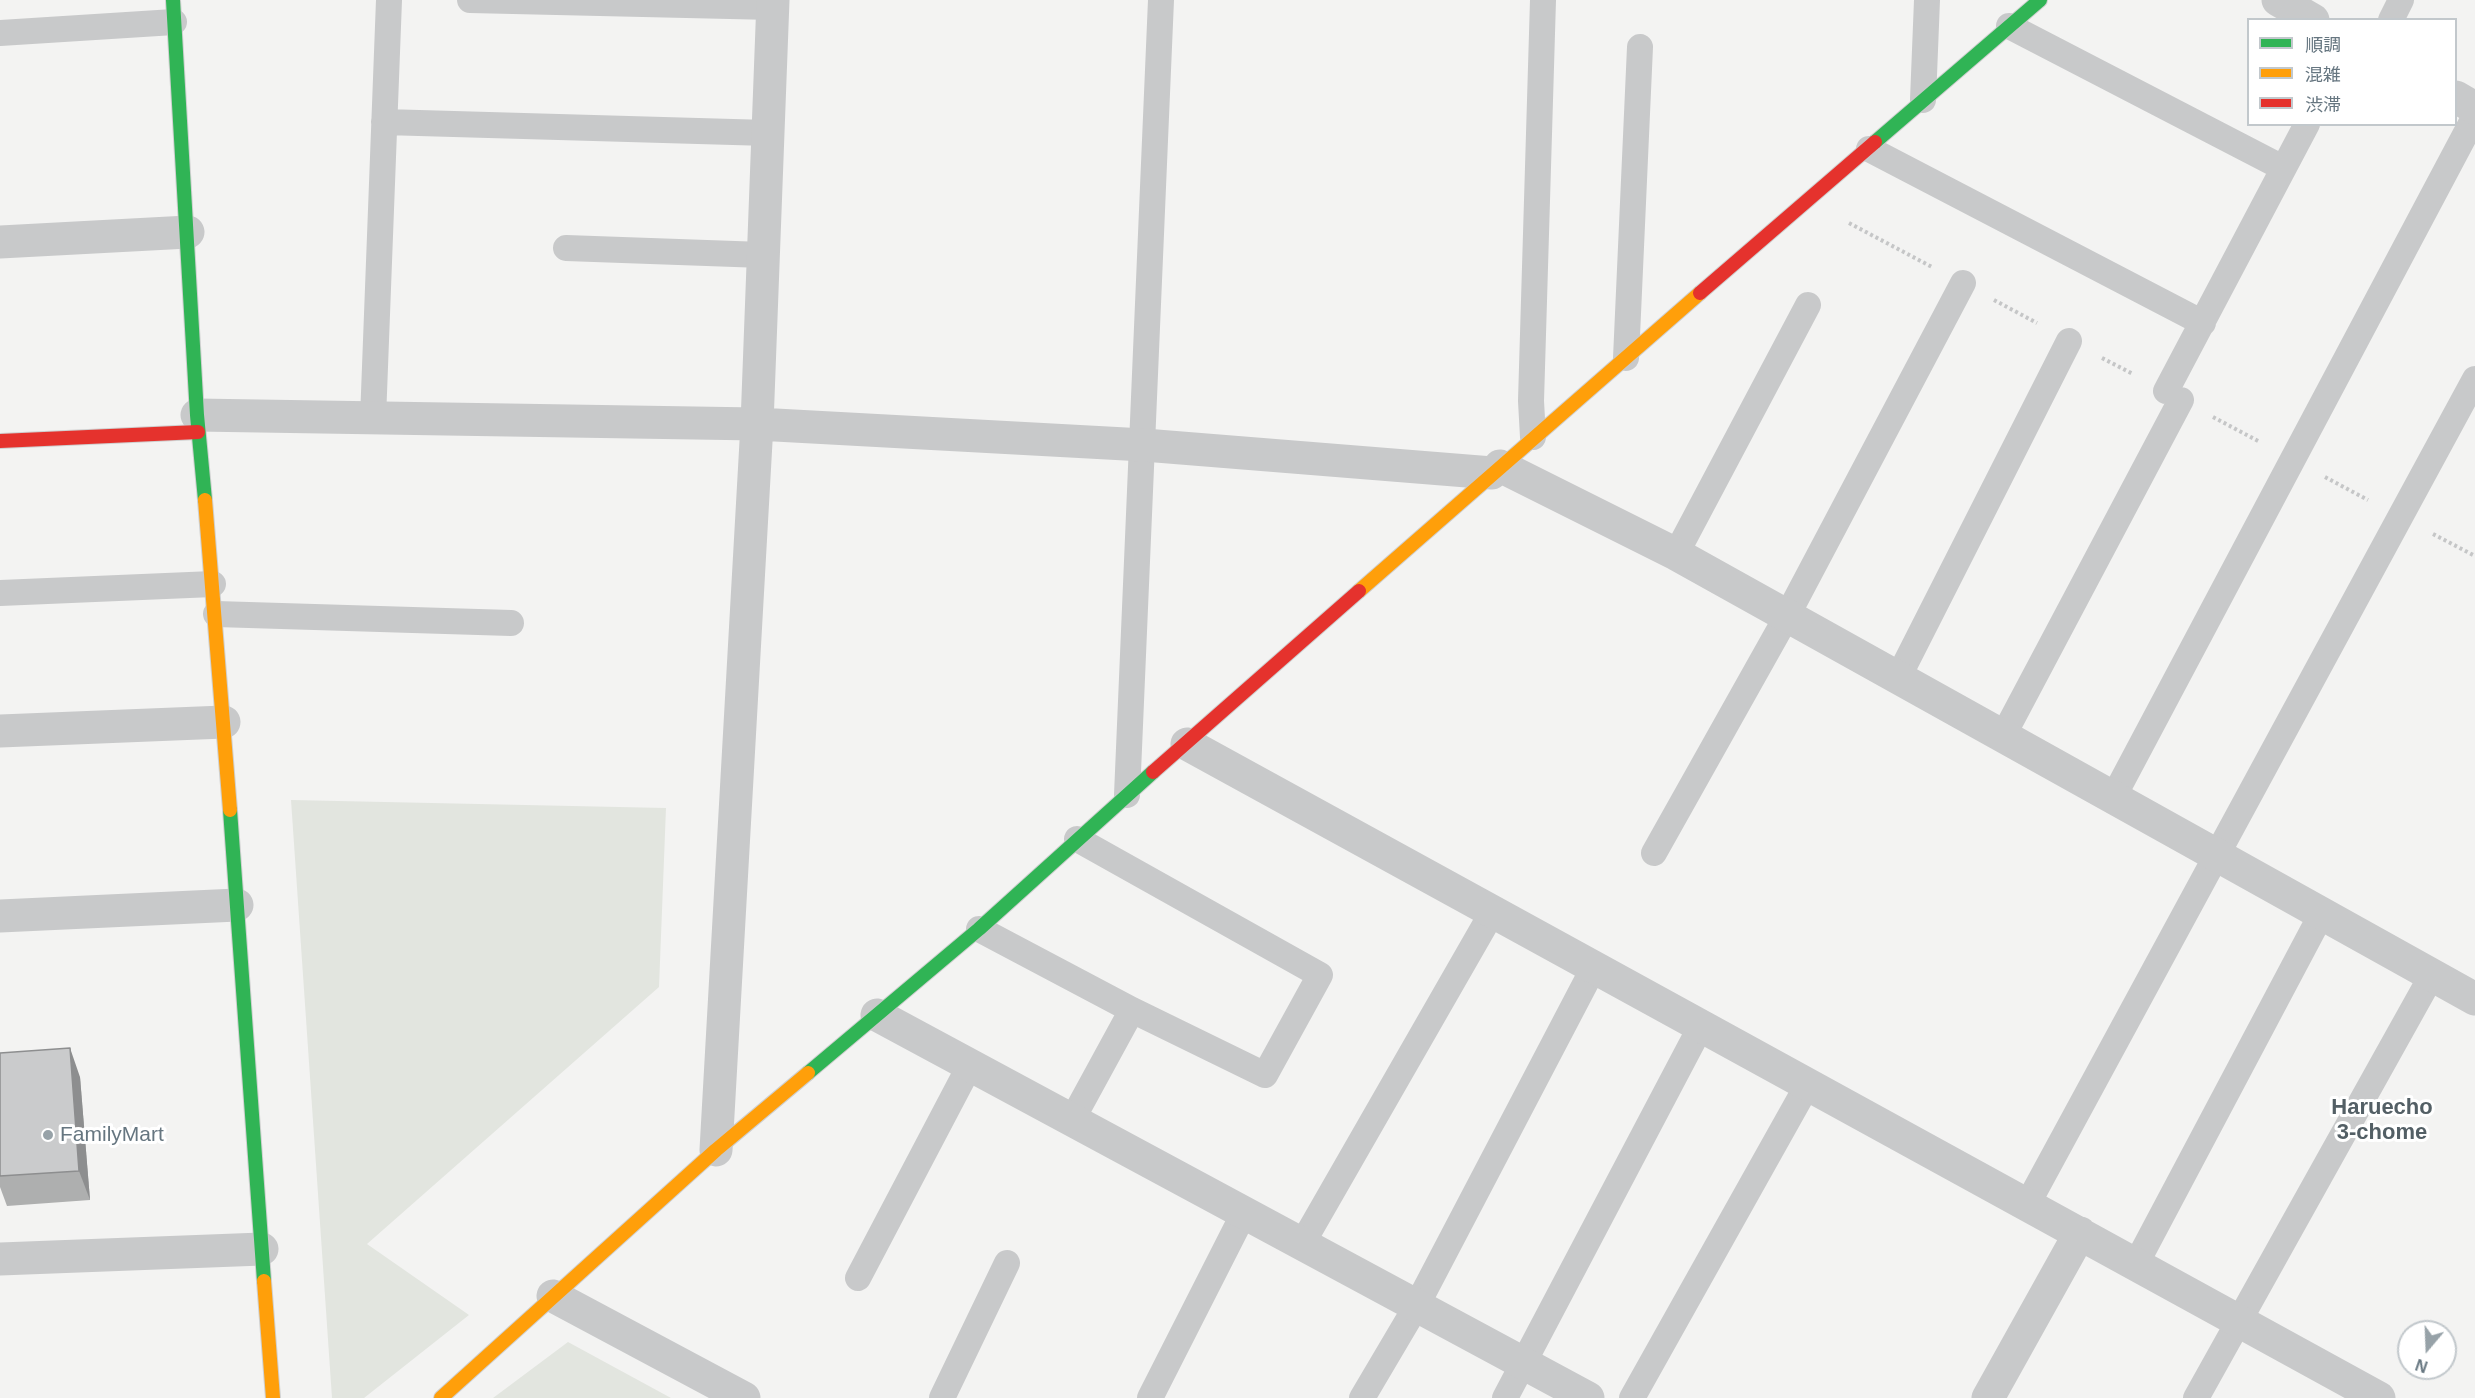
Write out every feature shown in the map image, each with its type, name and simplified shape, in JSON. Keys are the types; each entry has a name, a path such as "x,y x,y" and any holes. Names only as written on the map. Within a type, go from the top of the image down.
{"street":[{"path":"441,1398 716,1150 979,929 1077,839 1533,437 2040,0"},
{"path":"2278,0 2310,18"},
{"path":"716,1150 757,424 773,3"},
{"path":"173,11 198,423 216,614 273,1398"},
{"path":"2457,99 2475,108"},
{"path":"0,242 188,232"},
{"path":"0,441 198,423 373,419 757,424 1144,445 1496,470 1676,554 2475,999"},
{"path":"0,731 224,722"},
{"path":"1187,744 2239,1320 2343,1390 2379,1398"},
{"path":"0,916 237,905"},
{"path":"877,1015 1588,1398"},
{"path":"1988,1398 2080,1233"},
{"path":"0,1259 262,1249"},
{"path":"553,1296 744,1398"}],"lane":[{"path":"373,419 389,0"},
{"path":"470,0 773,3"},
{"path":"1127,795 1144,445 1161,0"},
{"path":"1533,437 1531,401 1543,0"},
{"path":"1923,100 1927,0"},
{"path":"2392,18 2402,0"},
{"path":"0,33 173,11"},
{"path":"2010,26 2283,168"},
{"path":"1626,358 1640,47"},
{"path":"2114,798 2475,116"},
{"path":"384,122 768,133"},
{"path":"2003,736 2173,395 2203,323 2306,126"},
{"path":"1869,149 2203,323"},
{"path":"566,248 763,255"},
{"path":"1654,853 1787,616 1963,284"},
{"path":"1676,554 1808,305"},
{"path":"1898,678 2069,341"},
{"path":"2027,1205 2475,379"},
{"path":"0,593 213,584"},
{"path":"216,614 511,623"},
{"path":"979,929 1132,1010 1265,1076 1320,975 1077,839"},
{"path":"1302,1244 1493,911"},
{"path":"2136,1264 2322,913"},
{"path":"1362,1398 1417,1305 1594,967"},
{"path":"2196,1398 2432,975"},
{"path":"1072,1120 1132,1010"},
{"path":"1505,1398 1701,1026"},
{"path":"858,1278 970,1065"},
{"path":"1632,1398 1808,1084"},
{"path":"1150,1398 1244,1213"},
{"path":"942,1398 1007,1263"}],"shaded area":[{"path":"291,800 666,808 659,987 367,1244 469,1315 364,1398 332,1398"},
{"path":"568,1342 671,1398 493,1398"}],"building":[{"path":"70,1048 79,1171 0,1176 0,1053"}],"traffic: fast":[{"path":"173,0 197,415 205,500"},
{"path":"1875,142 2040,0"},
{"path":"808,1073 979,929 1153,772"},
{"path":"230,810 264,1281"}],"traffic: slow":[{"path":"1359,591 1700,293"},
{"path":"205,500 230,810"},
{"path":"441,1398 716,1150 808,1073"},
{"path":"264,1281 273,1398"}],"traffic: jam":[{"path":"1700,293 1875,142"},
{"path":"0,441 198,432"},
{"path":"1153,772 1359,591"}],"place":[{"name":"FamilyMart","path":"48,1135"}],"district":[{"name":"Haruecho 3-chome","path":"2382,1120"}]}
